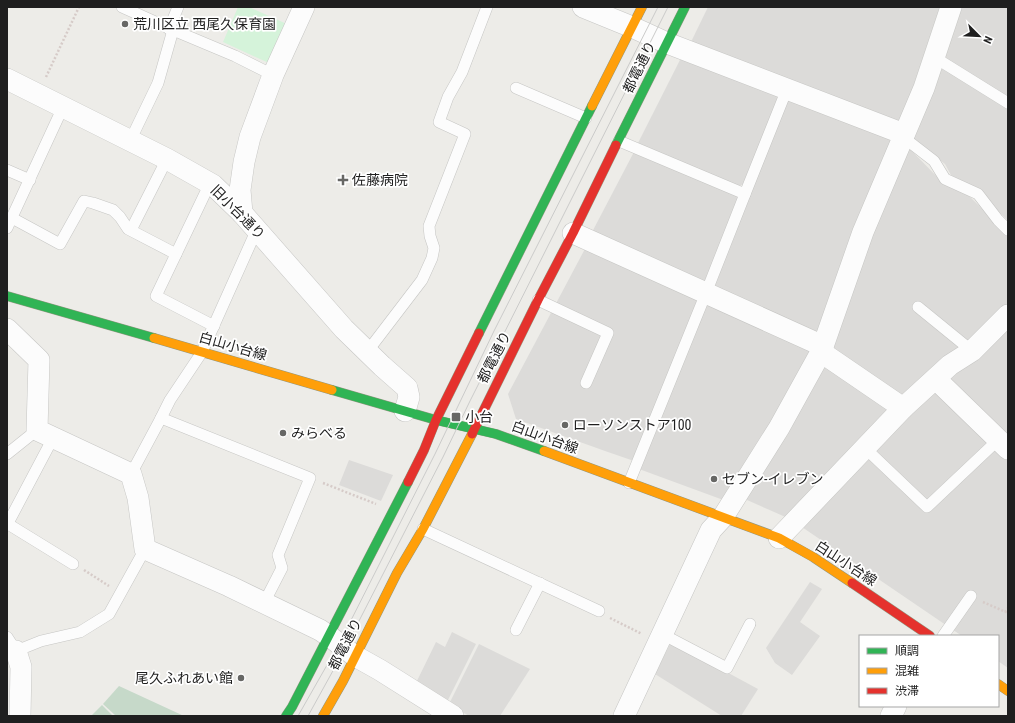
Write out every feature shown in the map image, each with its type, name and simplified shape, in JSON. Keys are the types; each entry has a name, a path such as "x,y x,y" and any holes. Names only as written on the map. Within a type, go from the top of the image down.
{"main road":[{"name":"都電通り","path":"286,716 292,708 424,450 436,420 642,7"},
{"name":"都電通り","path":"323,716 343,681 397,573 423,529 685,7"},
{"name":"白山小台線","path":"7,296 436,420 496,434 724,517 779,538 813,557 929,635"},
{"path":"999,685 1008,691"}],"street":[{"path":"242,213 240,190 244,162 250,137 273,75 304,7"},
{"path":"583,7 667,43 903,136"},
{"path":"624,716 711,530 724,517 779,428 822,349 863,232 924,88 950,7"},
{"name":"旧小台通り","path":"7,80 63,106 167,159 213,185 257,229 344,329 407,388 409,397 405,411"},
{"path":"573,232 822,349 903,408"},
{"path":"779,538 903,408 950,365 972,350 1008,315"},
{"path":"7,329 39,360 45,434 131,474 138,498 145,549 229,586 320,630 355,656 453,716"},
{"path":"937,378 942,385 1003,444"},
{"path":"11,644 21,667 20,716"},
{"path":"891,716 896,707"}],"lane":[{"path":"122,7 171,30 235,56 273,75"},
{"path":"130,141 158,83 178,7"},
{"path":"367,352 422,280 432,258 434,248 430,236 429,226 465,134 439,122 448,97 462,72 487,7"},
{"path":"934,57 1008,103"},
{"path":"516,88 586,118"},
{"path":"629,483 787,89"},
{"path":"63,106 9,223 60,244 84,201 93,202 113,210 128,229 176,254"},
{"path":"903,136 934,162 945,179 978,194 998,220 1008,230"},
{"path":"619,140 744,194"},
{"path":"130,230 167,159"},
{"path":"7,170 30,180"},
{"path":"210,183 156,296 214,326"},
{"path":"131,474 170,400 202,352 257,229"},
{"path":"538,300 608,333 586,383"},
{"path":"918,307 972,350"},
{"path":"161,418 310,478 278,555 282,568 264,603"},
{"path":"7,454 45,434"},
{"path":"45,434 7,524 74,564"},
{"path":"865,448 928,507 1003,444"},
{"path":"423,529 599,610"},
{"path":"11,644 41,641 80,632 109,614 145,549"},
{"path":"516,630 540,583"},
{"path":"944,635 971,596"},
{"path":"660,638 727,668 750,624"}],"path":[{"path":"38,95 79,7"},
{"path":"310,478 334,489 393,510"},
{"path":"74,564 121,593"},
{"path":"971,596 1006,613 1008,608"},
{"path":"599,610 601,614 660,638"}],"shaded area":[{"path":"708,7 946,7 904,124 689,46"},
{"path":"954,7 1008,7 1008,97 938,56"},
{"path":"683,54 782,91 746,183 739,186 638,143"},
{"path":"936,63 1008,105 1008,221 977,189 951,175 945,164 910,136"},
{"path":"790,94 899,136 820,330 812,332 718,291 714,284"},
{"path":"907,146 942,182 969,196 1008,234 1008,307 898,401 828,344"},
{"path":"635,150 736,195 738,200 707,281 698,285 590,236"},
{"path":"587,245 700,295 634,461 516,419 508,394"},
{"path":"707,302 818,347 726,501 639,469"},
{"path":"1008,321 1008,443 946,380"},
{"path":"825,361 893,404 790,519 745,498"},
{"path":"937,390 1008,458 1008,668 999,662 999,635 961,635 799,525 872,449"},
{"path":"349,460 393,475 381,501 339,485"},
{"path":"810,582 822,589 800,622 820,636 792,675 775,663 766,648"},
{"path":"452,632 476,644 447,702 415,685 436,642 445,647"},
{"path":"671,642 758,689 741,716 722,716 655,674"},
{"path":"479,644 530,669 500,716 469,716 449,704"}],"green space":[{"path":"238,7 249,7 289,25 271,64 223,42"},
{"path":"119,686 184,716 116,716 103,704"},
{"path":"102,705 113,716 91,716"}],"tram line":[{"path":"298,716 339,644 435,454 494,331 658,7"},
{"path":"308,716 340,658 443,457 668,7"}],"traffic: fast":[{"path":"616,145 685,7"},
{"path":"479,333 592,106"},
{"path":"7,296 154,338"},
{"path":"332,390 436,420 496,434 544,451"},
{"path":"286,716 408,482"}],"traffic: slow":[{"path":"592,106 642,7"},
{"path":"154,338 332,390"},
{"path":"323,716 343,681 397,573 423,529 472,434"},
{"path":"544,451 779,538 813,557 852,583"},
{"path":"999,685 1008,691"}],"traffic: jam":[{"path":"472,434 616,145"},
{"path":"408,482 424,450 436,420 479,333"},
{"path":"852,583 929,635"}],"place":[{"name":"荒川区立 西尾久保育園","path":"125,24"},
{"name":"佐藤病院","path":"343,180"},
{"name":"小台","path":"456,417"},
{"name":"ローソンストア100","path":"565,425"},
{"name":"みらべる","path":"283,433"},
{"name":"セブン-イレブン","path":"714,479"},
{"name":"尾久ふれあい館","path":"241,678"}]}
